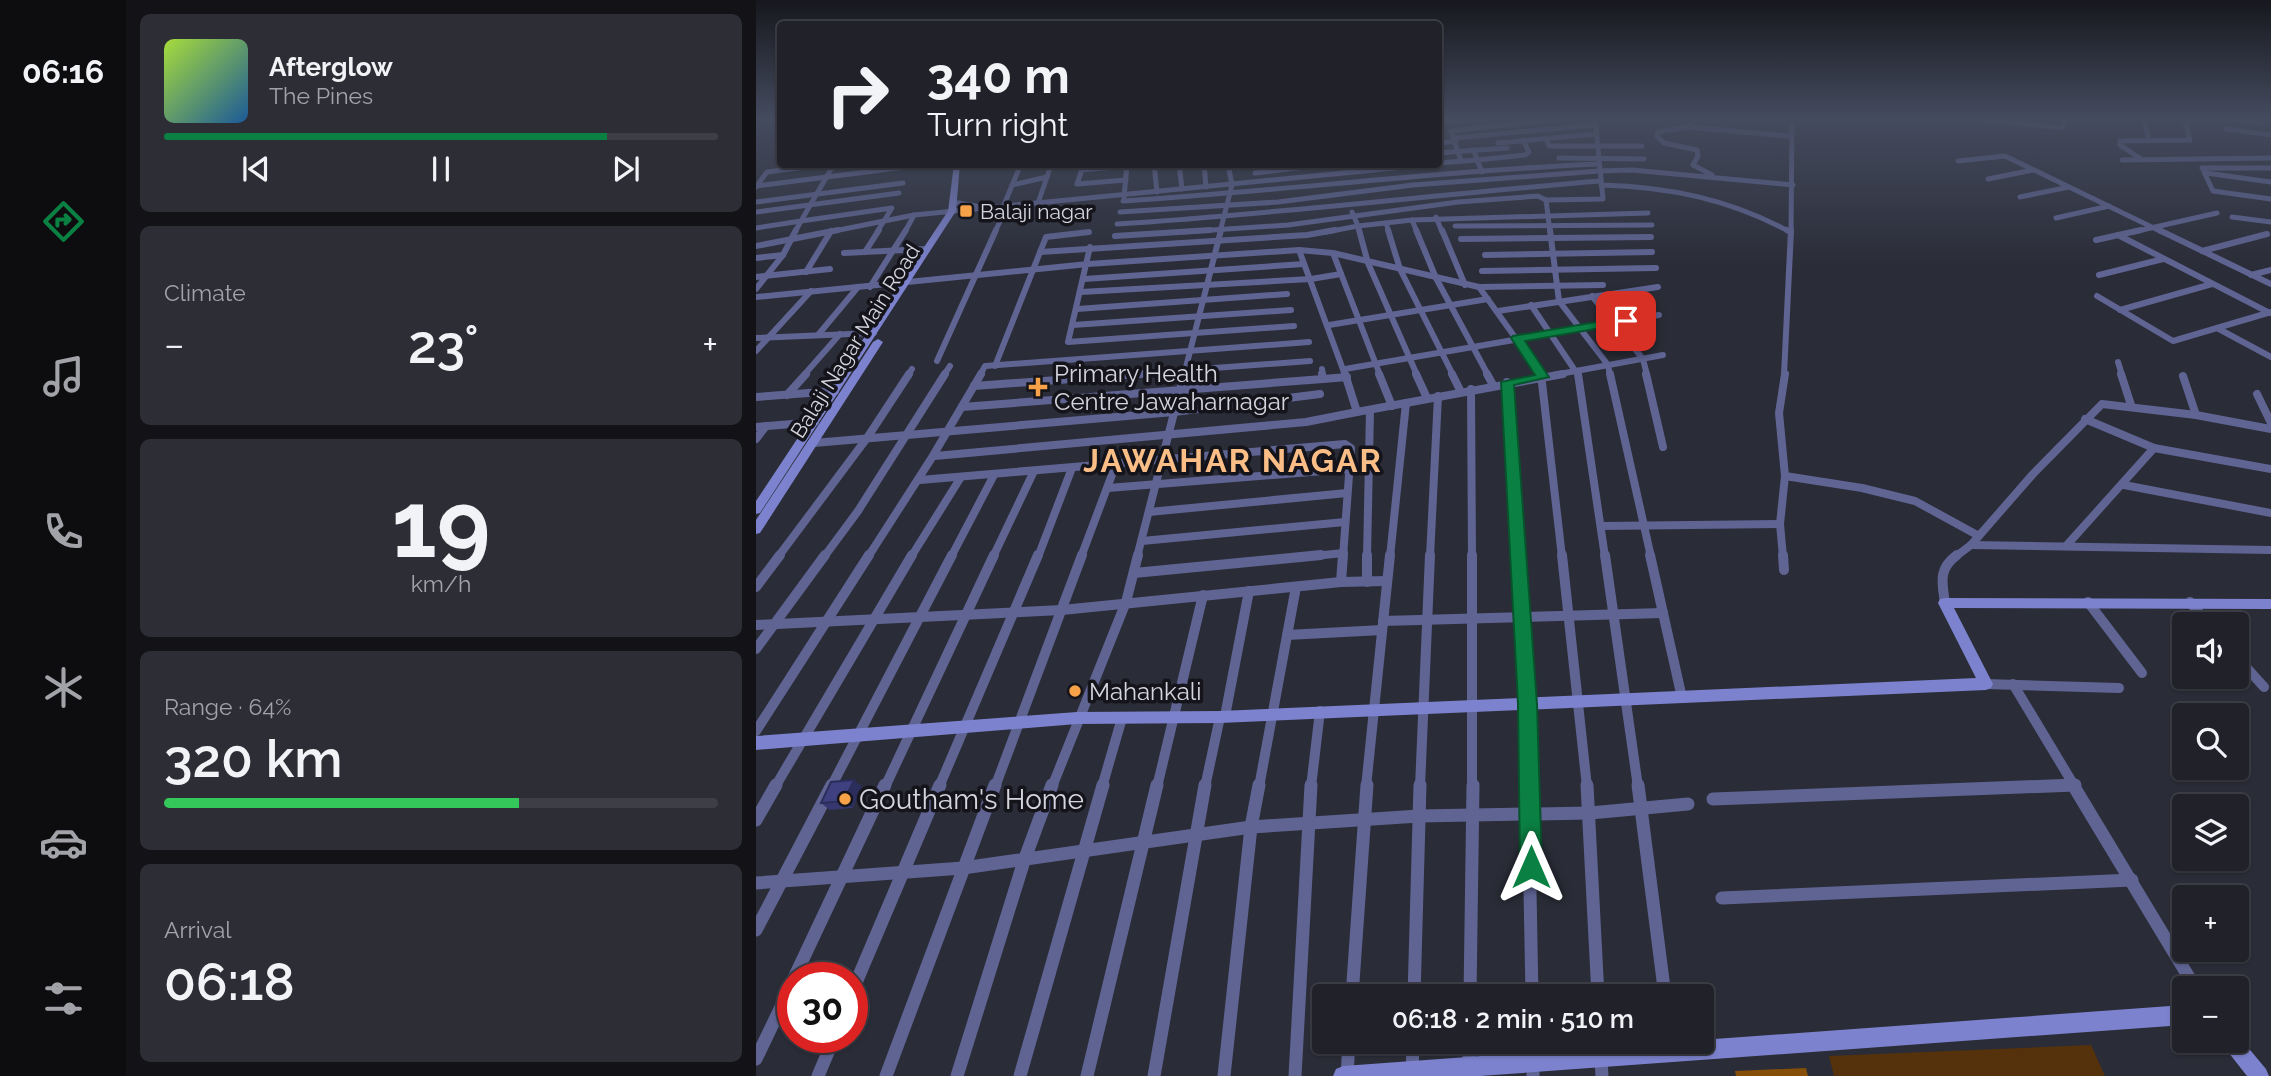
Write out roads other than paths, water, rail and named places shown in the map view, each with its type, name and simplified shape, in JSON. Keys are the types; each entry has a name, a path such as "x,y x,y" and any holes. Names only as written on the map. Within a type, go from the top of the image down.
{"street":[{"path":"756,246 884,220 952,211 1124,198 1229,195 1506,167"},
{"path":"1115,236 1220,230 1538,196 1546,200 1603,199 1599,167"},
{"path":"1699,167 1720,178"},
{"path":"1784,570 1780,524 1785,476 1779,413 1787,358 1792,167"},
{"path":"2027,167 2271,284"},
{"path":"756,186 767,172 803,168"},
{"path":"756,289 783,255 829,177 831,168"},
{"path":"756,186 894,168"},
{"path":"866,253 892,208 908,168"},
{"name":"Balaji Nagar Main Road","path":"756,529 814,443 911,282 946,230 942,228 952,211 957,168"},
{"path":"937,361 1019,168"},
{"path":"1038,203 1050,168"},
{"path":"1083,168 1077,184 1126,180"},
{"path":"1112,246 1124,198 1127,168"},
{"path":"1154,168 1157,192"},
{"path":"1179,168 1182,189"},
{"path":"1204,168 1206,187"},
{"path":"957,1076 1024,861 1077,718 1126,602 1232,185 1229,168"},
{"path":"1254,168 1259,182"},
{"path":"1255,173 1297,168"},
{"path":"1341,168 1368,263 1410,358 1432,397 1428,621 1422,707 1414,984"},
{"path":"1124,198 1182,189 1397,168"},
{"path":"2202,168 2271,168"},
{"path":"782,183 793,169"},
{"path":"1480,169 1494,200"},
{"path":"1120,212 1226,206 1485,179 1632,170 1793,185"},
{"path":"1988,179 2033,170"},
{"path":"2271,183 2204,172 2213,191 2271,199"},
{"path":"1012,185 1047,177"},
{"path":"756,202 902,183"},
{"path":"1117,224 1223,217 1489,189 1601,183 1667,188 1722,199 1750,209 1791,232"},
{"path":"2020,197 2069,187"},
{"path":"756,212 899,193"},
{"path":"1546,200 1559,301 1608,365 1682,698"},
{"path":"953,202 972,203 976,206 975,209"},
{"path":"2056,218 2109,206"},
{"path":"756,228 892,208"},
{"path":"1040,252 1307,235 1436,217 1648,213"},
{"path":"2096,240 2217,213"},
{"path":"870,287 895,251 914,215"},
{"path":"1436,217 1465,285"},
{"path":"2232,217 2271,222"},
{"path":"1412,220 1436,278 1493,385"},
{"path":"1386,223 1400,269 1466,391 1473,621 1471,705 1474,814 1470,984"},
{"path":"1455,226 1652,225"},
{"path":"756,510 911,282 925,249 942,228"},
{"path":"806,272 831,231"},
{"path":"995,366 1046,237 1089,232"},
{"path":"2203,251 2267,234"},
{"path":"2118,235 2270,313"},
{"path":"1461,239 1651,237"},
{"path":"1090,247 1068,342 1294,326"},
{"path":"844,254 925,249"},
{"path":"1299,250 1329,325 1357,412"},
{"path":"756,297 1088,264 1299,250 1334,253 1479,287 1603,285"},
{"path":"1485,255 1652,252"},
{"path":"1334,253 1392,406"},
{"path":"756,258 783,255"},
{"path":"2099,275 2163,259"},
{"path":"1084,279 1304,264"},
{"path":"1482,271 1656,268"},
{"path":"756,277 830,269"},
{"path":"2251,275 2271,270"},
{"path":"1081,292 1311,279 1341,274"},
{"path":"2120,310 2212,284"},
{"path":"818,335 858,287"},
{"path":"1479,287 1543,377 1590,813 1597,984"},
{"path":"1498,311 1658,287"},
{"path":"756,351 811,291"},
{"path":"1620,293 1650,330"},
{"path":"1077,309 1287,294"},
{"path":"1592,296 1643,359 1663,447"},
{"path":"2096,296 2173,341 2270,313"},
{"path":"1329,325 1488,299"},
{"path":"1531,305 1577,370 1627,700 1663,984"},
{"path":"1073,325 1291,310"},
{"path":"962,407 1323,379 1376,363 1659,314"},
{"path":"2217,328 2271,357"},
{"path":"756,338 874,333"},
{"path":"787,395 840,334"},
{"path":"756,730 821,623 920,480 985,366 1309,342"},
{"path":"935,456 1306,422 1507,382 1663,355"},
{"path":"974,386 1310,361"},
{"path":"2118,362 2131,405"},
{"path":"756,649 858,511 950,366"},
{"path":"756,587 867,438 912,369"},
{"path":"1322,369 1323,379"},
{"path":"2183,376 2196,415"},
{"path":"1507,382 1527,704 1532,984"},
{"path":"756,397 835,391"},
{"path":"814,443 1174,412 1321,394"},
{"path":"2257,394 2271,423"},
{"path":"1353,984 1373,709 1406,403"},
{"path":"1986,684 1945,603 1941,574 1948,562 1971,545 2085,419 2102,404 2131,405 2271,429"},
{"path":"1367,582 1370,410"},
{"path":"2085,419 2154,448 2271,468"},
{"path":"756,427 815,422"},
{"path":"756,439 766,426"},
{"path":"920,480 1340,443 1351,448 1341,582"},
{"path":"2067,545 2124,485 2154,448"},
{"path":"886,1076 1116,464"},
{"path":"864,962 901,872 1016,613 1072,468"},
{"path":"1108,488 1348,468"},
{"path":"802,962 1034,471"},
{"path":"756,930 993,475"},
{"path":"1785,476 1862,488 1915,501 1979,536"},
{"path":"756,820 870,621 961,477"},
{"path":"2124,485 2271,513"},
{"path":"1149,512 1347,493"},
{"path":"1142,541 1345,522"},
{"path":"1601,526 1780,524"},
{"path":"1971,545 2271,550"},
{"path":"1134,573 1344,553"},
{"path":"756,625 1062,610 1341,582 1386,581"},
{"path":"1224,1076 1251,827 1296,587"},
{"path":"1154,1076 1194,835 1223,717 1249,591"},
{"path":"1087,1076 1203,595"},
{"path":"2088,602 2142,673"},
{"path":"1945,603 2271,604"},
{"path":"2190,603 2198,612"},
{"path":"1287,635 1428,621 1663,613"},
{"path":"2249,670 2264,687"},
{"path":"756,743 1077,718 1223,717 1986,684 2119,688"},
{"path":"2013,684 2188,976"},
{"path":"1295,1076 1307,823 1320,711"},
{"path":"1020,1076 1122,718"},
{"path":"1713,799 2075,785"},
{"path":"756,883 963,868 1251,827 1419,816 1590,813 1688,804"},
{"path":"1722,898 2133,880"},
{"path":"756,1059 777,1015"},
{"path":"1714,1043 2172,1016"},
{"path":"818,1076 828,1053"},
{"path":"2241,1053 2259,1076"},
{"path":"1348,1054 1345,1076 1533,1069 1625,1054"},
{"path":"1412,1075 1413,1054"},
{"path":"1469,1054 1469,1072"}],"place":[{"name":"Balaji nagar","path":"966,211"},
{"name":"Primary Health Centre Jawaharnagar","path":"1038,387"},
{"name":"Mahankali","path":"1075,691"},
{"name":"Goutham's Home","path":"845,799"}],"district":[{"name":"JAWAHAR NAGAR","path":"1233,460"}]}
